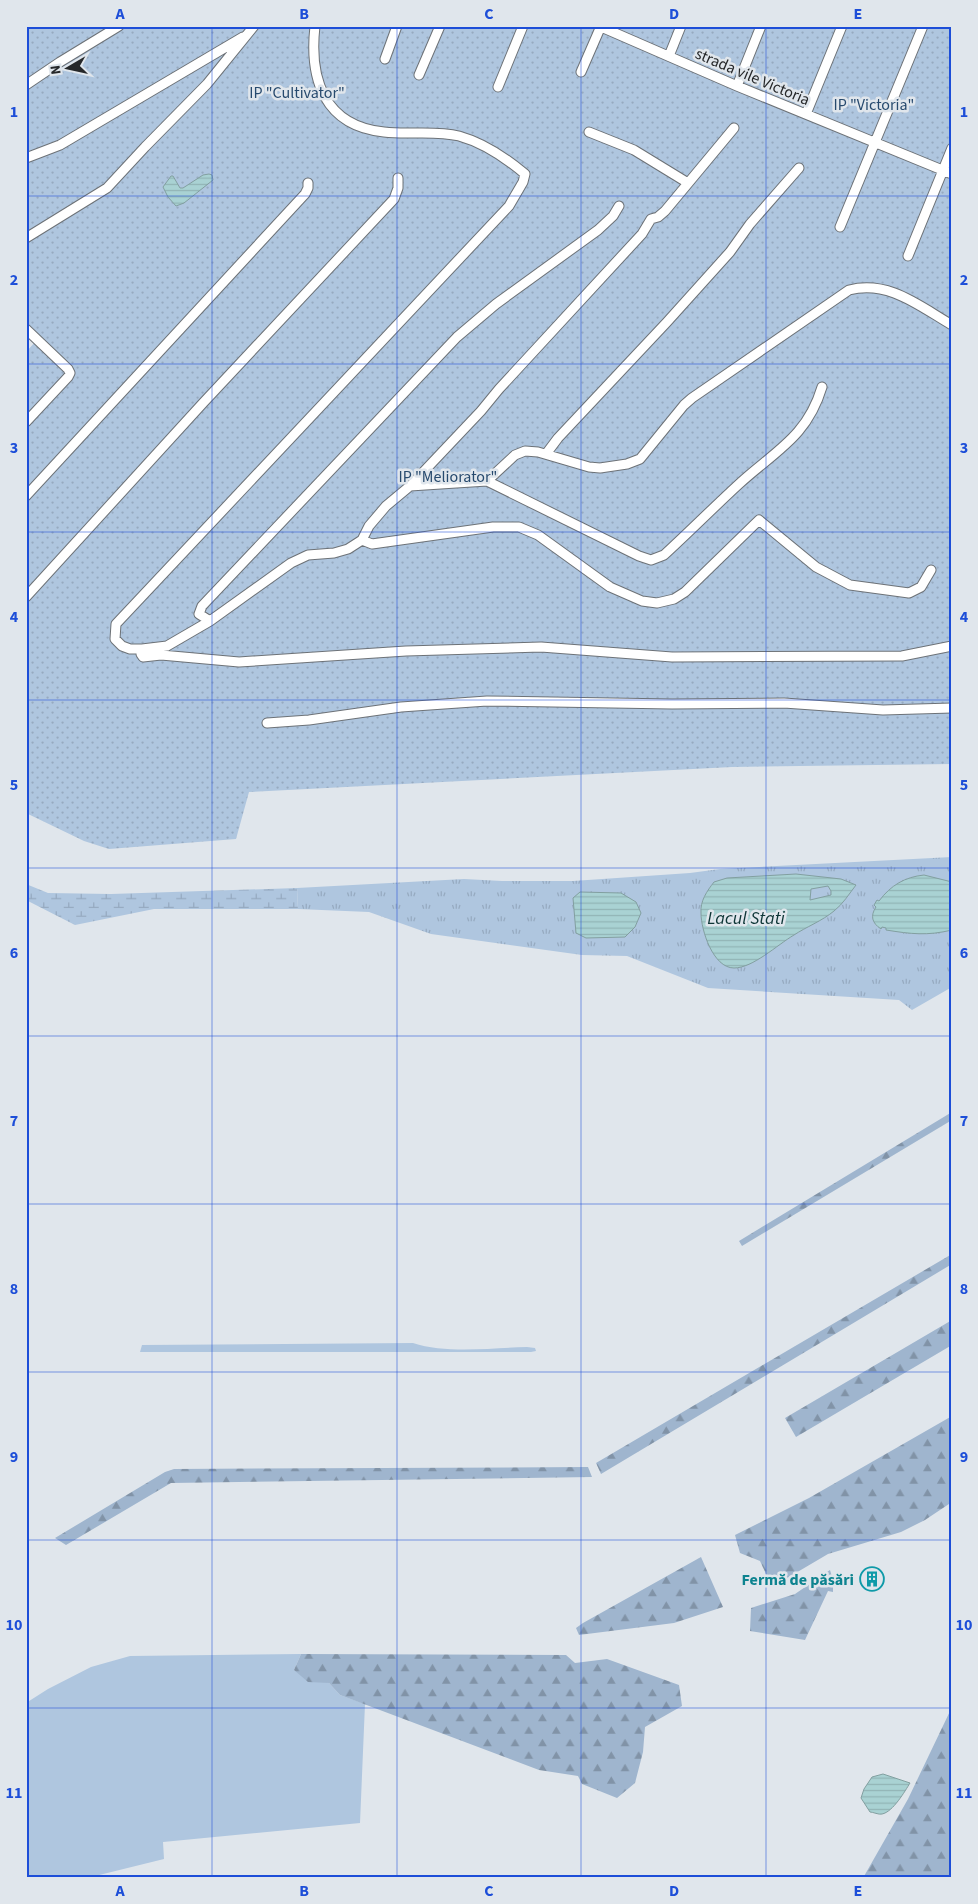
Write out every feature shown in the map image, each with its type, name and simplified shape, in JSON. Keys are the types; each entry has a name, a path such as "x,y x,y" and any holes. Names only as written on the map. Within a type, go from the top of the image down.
{"street":[{"path":"26,86 60,62 119,26"},
{"path":"26,238 107,188 145,146 207,84 254,26"},
{"path":"315,26 313,62 323,97 348,122 384,132 440,132 480,143 525,174 523,182 509,206 116,624 115,639 122,646 142,649 167,646 210,621 300,559 308,555 334,553 348,549 362,540 369,526 386,506 410,486 642,234 651,219 658,217 734,128"},
{"path":"385,60 397,26"},
{"path":"419,75 440,26"},
{"path":"498,87 523,26"},
{"path":"581,72 601,26"},
{"name":"strada vile Victoria","path":"601,26 737,86 952,174"},
{"path":"669,56 681,26"},
{"path":"737,86 761,26"},
{"path":"806,114 842,26"},
{"path":"840,227 923,26"},
{"path":"26,158 60,145 247,34"},
{"path":"589,132 634,150 688,183"},
{"path":"908,256 952,148"},
{"path":"546,454 558,438 730,252 750,224 799,168"},
{"path":"26,597 203,403 394,199 398,188 398,178"},
{"path":"26,496 305,194 308,183"},
{"path":"210,621 199,614 202,606 457,337 496,304 598,230 613,216 619,206"},
{"path":"487,481 515,455 525,451 538,452 600,468 627,464 640,459 684,405 692,398 849,290 871,286 892,291 952,325"},
{"path":"26,329 68,368 70,373 26,422"},
{"path":"410,486 487,481 639,556 651,560 664,555 740,483 790,442 808,421 822,387"},
{"path":"362,540 372,544 493,526 519,527 538,535 610,586 642,601 657,603 674,600 684,592 759,520 816,567 850,585 909,593 921,587 931,570"},
{"path":"142,649 141,654 143,657 161,655 239,662 406,651 542,647 672,657 902,656 952,646"},
{"path":"267,723 309,720 401,707 486,701 672,704 784,703 883,710 952,708"}],"green space":[{"name":"IP \"Meliorator\"","path":"26,26 952,26 952,764 732,767 249,792 236,839 109,849 84,841 26,813 26,352 36,341 26,333"},
{"path":"952,857 952,987 912,1010 899,1000 708,988 627,956 582,955 431,934 369,912 298,909 297,888 464,879 573,881 690,873 720,869"},
{"path":"26,884 48,893 111,894 297,888 298,909 154,909 75,925 26,900"},
{"path":"952,1112 952,1120 742,1246 739,1241"},
{"path":"952,1254 952,1264 601,1474 596,1463"},
{"path":"952,1320 952,1345 796,1437 785,1418"},
{"path":"413,1343 454,1349 527,1347 535,1348 536,1351 140,1352 142,1345"},
{"path":"952,1416 952,1502 925,1520 901,1532 828,1554 772,1587 760,1561 740,1553 735,1535 809,1498"},
{"path":"588,1467 592,1477 171,1483 66,1545 55,1538 165,1472 174,1469"},
{"path":"701,1557 723,1607 674,1623 579,1635 576,1628 583,1623"},
{"path":"830,1570 833,1580 833,1592 828,1591 805,1640 750,1631 751,1608 795,1594"},
{"path":"301,1654 294,1670 329,1683 340,1695 365,1704 360,1823 163,1842 164,1859 87,1878 26,1878 26,1703 48,1689 91,1667 130,1656"},
{"path":"301,1654 566,1655 575,1663 607,1659 679,1685 682,1706 645,1727 643,1752 635,1783 617,1798 582,1784 578,1776 539,1770 340,1695 329,1683 308,1682 294,1670"},
{"path":"952,1707 952,1878 863,1878 908,1799"}],"water":[{"path":"203,175 212,175 213,180 184,203 176,206 168,197 163,187 171,176 173,176 180,188 183,188"},
{"name":"Lacul Stati","path":"796,874 841,879 856,885 829,915 794,935 757,960 734,968 720,962 714,955 703,929 701,909 703,900 714,882 727,878","holes":["828,886 831,895 810,900 811,889"]},
{"path":"924,875 952,882 952,930 919,934 903,933 878,927 874,922 873,916 876,907 874,905 877,900 879,901 888,890 899,883"},
{"path":"580,892 621,893 636,902 641,913 635,927 625,937 586,938 576,933 573,898"},
{"path":"883,1774 910,1783 902,1796 890,1809 879,1814 870,1812 861,1798 864,1789 872,1777"}],"place":[{"name":"Fermă de păsări","path":"872,1579"}],"park label":[{"name":"IP \"Cultivator\"","path":"297,92"},
{"name":"IP \"Victoria\"","path":"874,104"}]}
